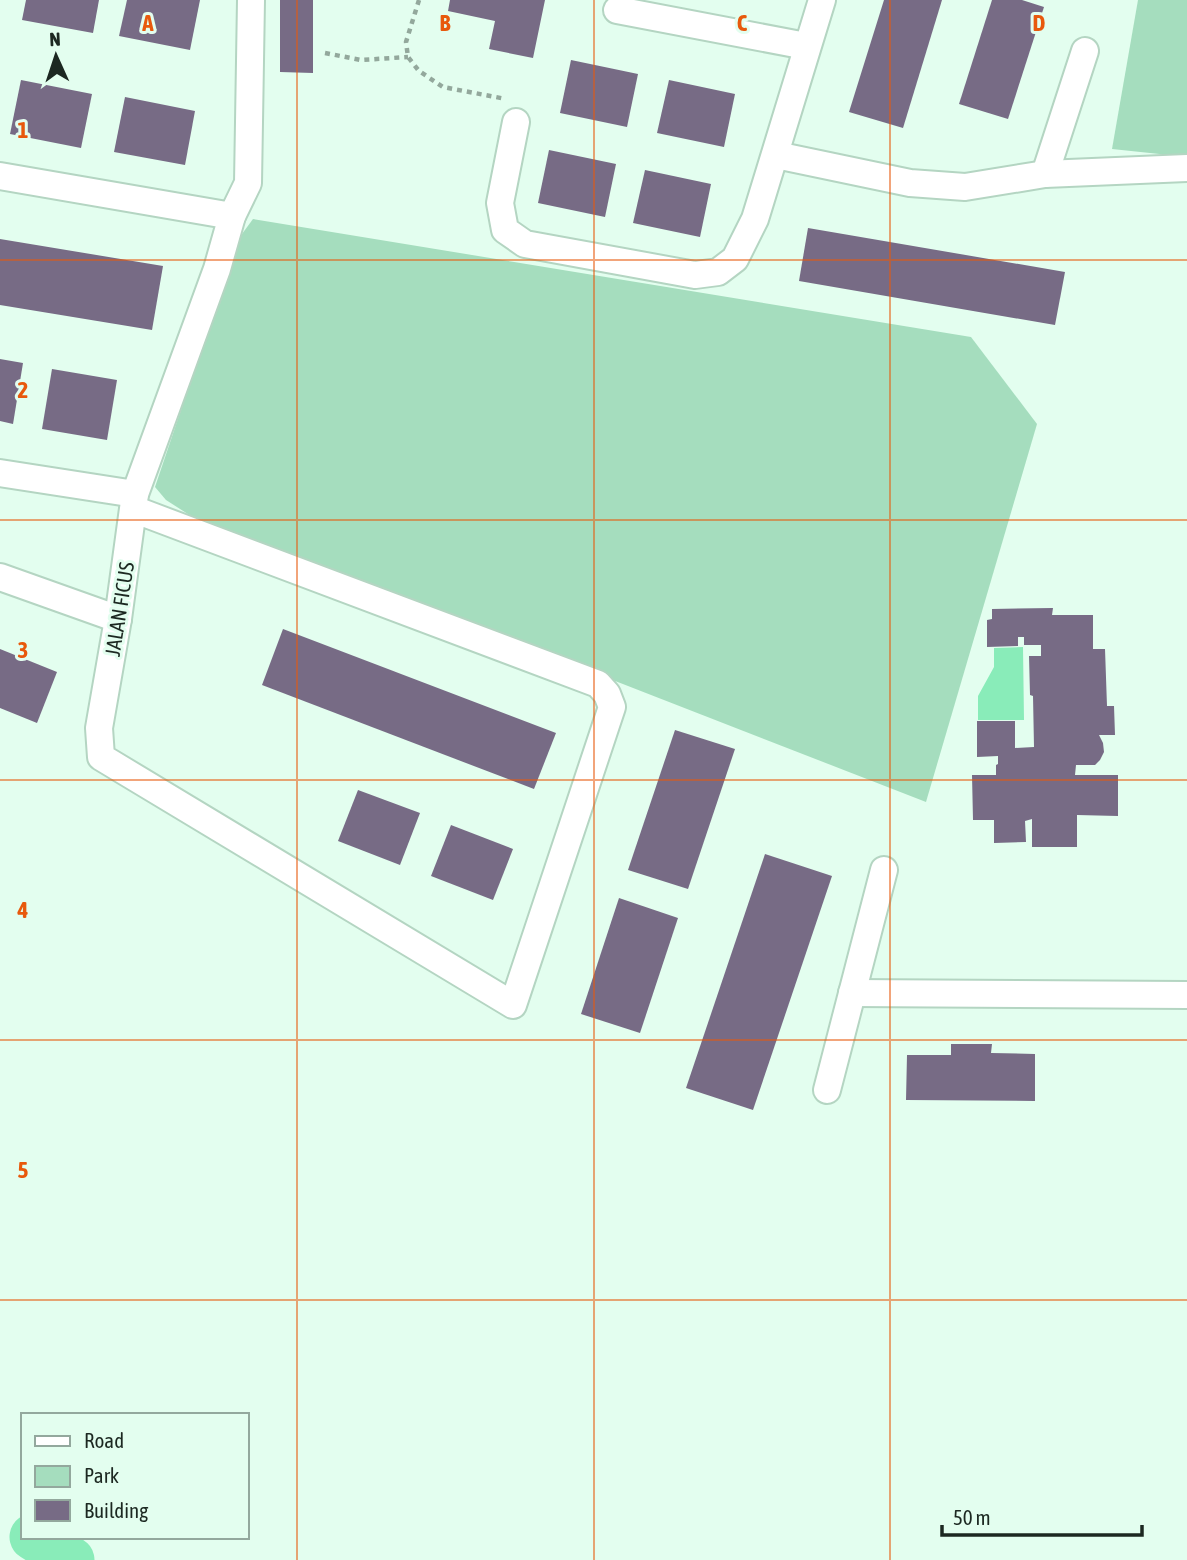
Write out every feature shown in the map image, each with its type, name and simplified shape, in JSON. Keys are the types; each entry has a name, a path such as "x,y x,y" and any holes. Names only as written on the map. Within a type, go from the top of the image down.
{"street":[{"name":"JALAN FICUS","path":"134,501 598,684 607,694 612,707 513,1005 101,757 99,728 118,619 134,501 217,269 232,216 248,183 251,0"},
{"path":"516,122 500,203 505,230 525,244 695,275 718,272 735,259 755,219 822,0"},
{"path":"617,10 806,46"},
{"path":"1045,174 1085,51"},
{"path":"776,155 910,183 965,187 1045,174 1187,168"},
{"path":"0,176 232,216"},
{"path":"0,473 134,501"},
{"path":"0,578 118,619"},
{"path":"827,1090 884,870"},
{"path":"852,993 1187,995"}],"path":[{"path":"419,0 406,41 408,57 419,71 443,87 505,98 515,108 516,122"},
{"path":"325,53 361,60 408,57"}],"green space":[{"path":"1138,0 1187,0 1187,154 1169,155 1112,149"},
{"path":"253,219 971,337 1037,424 926,802 191,516 166,500 155,487 239,238"}],"shaded area":[{"path":"1023,647 1024,720 978,720 978,696 994,667 994,648"}],"building":[{"path":"26,0 99,0 93,33 22,20"},
{"path":"127,0 200,0 190,50 119,36"},
{"path":"280,0 313,0 313,73 280,72"},
{"path":"450,0 545,0 533,58 489,49 495,21 448,11"},
{"path":"884,0 942,0 903,128 849,112"},
{"path":"992,0 1022,0 1044,7 1008,119 959,104"},
{"path":"571,60 638,74 627,127 560,113"},
{"path":"21,80 92,94 81,148 10,134"},
{"path":"669,80 735,94 724,147 657,133"},
{"path":"125,97 195,111 185,165 114,152"},
{"path":"549,150 616,164 605,217 538,203"},
{"path":"645,170 711,184 700,237 633,223"},
{"path":"808,228 1065,272 1055,325 799,281"},
{"path":"0,239 163,266 152,330 0,305"},
{"path":"0,359 23,363 13,424 0,421"},
{"path":"52,369 117,380 107,440 42,429"},
{"path":"1053,608 1052,615 1093,615 1093,649 1105,649 1107,706 1114,706 1115,735 1099,735 1104,752 1100,760 1095,765 1076,765 1075,775 1118,775 1118,816 1077,815 1077,847 1032,847 1032,819 1025,821 1026,842 994,843 994,820 973,820 972,775 996,775 998,764 998,756 977,757 977,721 1015,721 1015,748 1034,747 1029,656 1041,656 1041,645 1024,645 1024,637 1018,637 1018,646 987,647 987,620 992,619 992,609"},
{"path":"283,629 556,733 534,789 262,685"},
{"path":"0,649 57,672 37,723 0,708"},
{"path":"675,730 735,749 688,889 628,870"},
{"path":"358,790 420,813 400,865 338,841"},
{"path":"451,825 513,849 493,900 431,876"},
{"path":"765,854 832,876 753,1110 686,1088"},
{"path":"619,898 678,918 640,1033 581,1014"},
{"path":"951,1044 992,1044 991,1053 1035,1054 1035,1101 906,1100 907,1055 951,1055"}],"waterway":[{"path":"36,1539 71,1560"}]}
